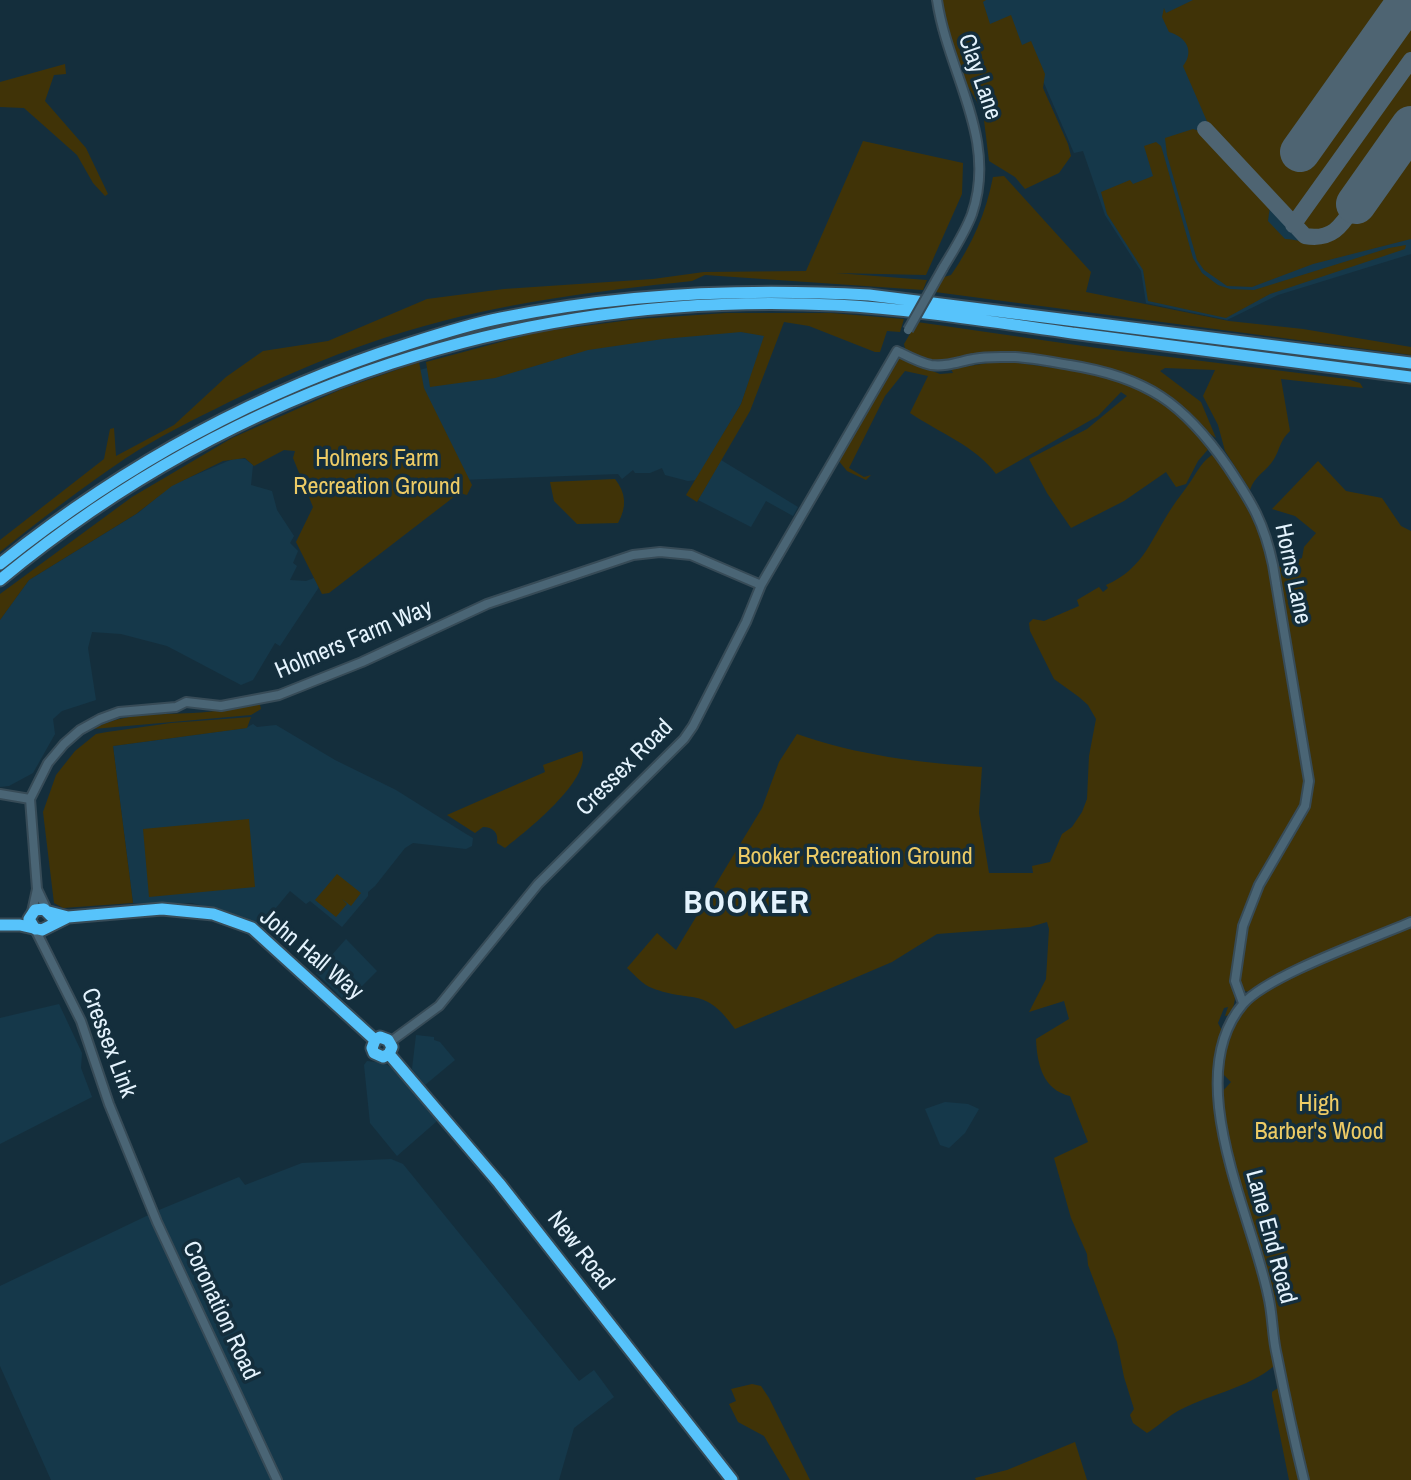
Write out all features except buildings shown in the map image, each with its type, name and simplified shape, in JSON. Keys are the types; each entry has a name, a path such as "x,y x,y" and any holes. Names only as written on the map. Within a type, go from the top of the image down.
{"highway":[{"path":"0,564 93,495 152,457 270,395 363,358 427,338 498,318 557,308 645,297 736,292 869,295 1411,363"},
{"path":"0,580 105,502 212,438 275,407 388,363 512,329 637,309 835,305 978,320 1411,377"},
{"path":"0,919 41,908 48,911 52,918 42,928"},
{"name":"John Hall Way","path":"42,928 68,917 162,909 213,914 252,928 375,1040 374,1053 383,1057 390,1048"},
{"name":"John Hall Way","path":"48,911 68,917"},
{"path":"32,912 29,919 42,928"},
{"path":"0,925 42,928"},
{"name":"New Road","path":"390,1048 732,1480"}],"street":[{"name":"Clay Lane","path":"908,330 971,217 980,166 973,116 945,42 937,0"},
{"name":"Cressex Road","path":"390,1048 439,1006 538,884 684,739 705,708 760,594 761,585 897,351"},
{"name":"Horns Lane","path":"897,351 928,365 949,365 975,358 1017,357 1105,371 1134,381 1163,397 1191,419 1256,508 1273,565 1309,781 1305,806 1259,885 1243,926 1235,981 1243,1003"},
{"name":"Holmers Farm Way","path":"30,799 48,763 64,744 100,719 119,712 176,707 186,702 221,706 279,695 362,662 487,604 633,555 660,552 691,555 761,585"},
{"path":"0,794 30,799 37,889 32,912"},
{"path":"37,889 48,911"},
{"name":"Lane End Road","path":"1304,1480 1276,1354 1268,1293 1231,1169 1219,1111 1220,1056 1227,1029 1243,1003 1266,986 1411,922"},
{"name":"Cressex Link","path":"42,928 45,946 81,1021 101,1082 131,1156"},
{"name":"Coronation Road","path":"131,1156 162,1233 277,1480"}],"shaded area":[{"path":"946,0 1411,0 1411,254 1278,295 1227,320 1146,303 1141,271 1105,215 1083,151 1074,153 1044,83"},
{"path":"677,324 766,335 741,404 696,480 665,475 662,468 650,473 635,473 633,470 622,479 618,474 460,480 408,373 431,367"},
{"path":"235,458 245,459 253,465 251,485 272,491 277,510 294,536 290,543 298,551 293,563 297,566 290,580 314,578 319,587 280,646 275,643 253,680 241,685 167,646 121,634 92,632 88,648 96,700 62,711 53,719 55,734 33,773 9,786 0,787 0,620 29,580 138,513 172,485"},
{"path":"721,460 798,507 793,516 766,501 751,527 698,500"},
{"path":"253,724 257,727 276,725 335,760 396,790 473,838 472,846 466,849 413,843 405,848 342,927 310,901 306,904 290,891 260,927 229,913 192,903 133,903 113,746 246,728"},
{"path":"346,939 377,971 350,998 348,996 344,1000 316,973"},
{"path":"59,1004 82,1053 81,1068 92,1097 0,1144 0,1018"},
{"path":"416,1035 434,1037 455,1060 425,1085 412,1069"},
{"path":"367,1061 384,1063 397,1071 437,1115 436,1122 397,1156 370,1123 364,1065"},
{"path":"945,1102 968,1104 979,1109 965,1133 949,1148 940,1145 925,1109"},
{"path":"391,1159 403,1164 579,1381 594,1370 614,1397 574,1428 559,1480 51,1480 0,1366 0,1286 159,1210 239,1177 245,1185 302,1163"}],"green space":[{"path":"942,0 986,0 983,2 990,24 1011,15 1022,45 1031,41 1045,74 1043,88 1071,156 1059,173 1025,189 1015,177 989,161 983,112 961,75 947,30"},
{"path":"1193,0 1411,0 1411,109 1349,197 1331,229 1309,232 1300,226 1209,126 1183,66 1188,55 1187,45 1169,32 1162,17 1164,8 1166,13"},
{"path":"65,64 66,74 54,75 45,101 86,148 108,194 105,196 93,183 77,155 24,108 0,107 0,82"},
{"path":"1193,129 1202,132 1270,206 1268,221 1285,239 1314,243 1334,238 1358,216 1411,144 1411,239 1313,264 1252,287 1227,286 1204,270 1197,260 1167,155 1165,138"},
{"path":"863,141 963,163 962,194 926,275 836,273 927,280 923,290 705,275 692,281 584,294 442,321 361,346 293,373 163,436 94,480 0,552 0,540 104,459 110,429 114,428 116,456 174,425 226,377 263,351 328,341 427,299 504,289 653,279 704,272 806,271"},
{"path":"1156,142 1161,146 1193,258 1202,273 1218,285 1254,290 1389,248 1406,245 1405,249 1270,294 1226,318 1148,301 1143,270 1107,214 1101,192 1130,180 1133,184 1153,176 1144,146"},
{"path":"1004,176 1091,272 1086,292 1229,321 1303,329 1411,347 1411,355 935,292 944,277 951,275 972,240 993,177"},
{"path":"726,313 831,313 904,319 900,332 887,331 880,352 809,326 784,322 750,411 697,502 686,495 741,404 764,336 741,332 588,350 495,378 430,387 426,362 538,332 638,319"},
{"path":"917,322 1347,379 1360,383 1363,388 1281,379 1290,431 1274,459 1250,490 1225,451 1218,425 1203,396 1215,370 1165,368 1160,371 1201,402 1216,438 1155,388 1123,375 1001,355 945,362 921,359 906,352 904,344"},
{"path":"899,358 940,374 953,373 951,369 1011,362 1112,378 1144,391 1181,415 1210,447 1198,461 1186,484 1176,487 1166,472 1124,501 1071,528 1029,459 1087,429 1127,396 1121,392 1098,416 996,474 968,448 910,413 928,376 905,371 885,396 849,468 864,477 871,475 866,480 847,471 838,460"},
{"name":"Holmers Farm Recreation Ground","path":"419,362 424,388 472,485 467,495 459,493 329,593 322,594 296,542 313,507 293,458 295,451 284,450 254,466 245,458 223,461 172,486 136,514 29,580 0,620 0,594 132,497 232,438 342,389"},
{"name":"Booker Recreation Ground","path":"1215,453 1245,497 1274,561 1280,567 1302,558 1304,547 1316,533 1295,516 1272,509 1318,461 1346,491 1382,498 1401,526 1411,531 1411,917 1264,982 1249,992 1241,990 1238,978 1230,1015 1225,1016 1228,1007 1224,1008 1218,1023 1222,1031 1213,1076 1216,1112 1261,1274 1275,1365 1252,1380 1185,1407 1147,1433 1133,1423 1130,1415 1134,1409 1117,1342 1088,1265 1087,1254 1071,1218 1054,1158 1088,1142 1070,1096 1053,1088 1043,1075 1038,1058 1036,1039 1069,1019 1064,1001 1029,1012 1046,979 1047,922 1030,927 937,934 892,962 735,1029 715,1006 697,998 652,988 627,968 657,933 676,950 762,808 779,762 797,734 888,757 982,767 979,813 989,873 1033,873 1032,866 1050,862 1062,834 1072,827 1087,799 1089,756 1096,719 1088,705 1054,679 1029,623 1033,619 1044,621 1079,606 1077,600 1099,587 1103,592 1108,588 1106,585 1130,570 1146,551 1201,466"},
{"path":"615,479 624,500 618,523 577,524 554,501 550,482"},
{"path":"257,704 261,709 251,715 93,729 129,717 209,712"},
{"path":"251,717 247,728 113,746 133,903 63,908 54,903 43,812 56,775 75,751 96,734 171,723"},
{"path":"582,751 577,776 567,790 541,818 505,848 497,843 492,829 483,827 475,833 447,815 545,772 543,765"},
{"path":"249,819 255,887 149,897 143,829"},
{"path":"337,874 361,893 351,906 342,899 347,904 336,917 315,900"},
{"name":"High Barber's Wood","path":"1411,925 1411,1480 1309,1480 1277,1345 1274,1309 1263,1260 1229,1152 1221,1093 1231,1082 1222,1073 1230,1030 1255,997 1292,976"},
{"path":"752,1384 761,1386 769,1398 810,1480 790,1480 764,1436 738,1422 729,1404 736,1401 731,1389"},
{"path":"1278,1388 1281,1390 1301,1480 1289,1480 1272,1396"},
{"path":"1075,1442 1087,1480 975,1478 1007,1470"}],"taxiway":[{"path":"1293,225 1411,60"},
{"path":"1205,129 1305,236 1330,234 1341,225 1356,204"}],"runway":[{"path":"1300,152 1408,0"},
{"path":"1356,204 1411,126"}],"district":[{"name":"BOOKER","path":"747,904"}]}
